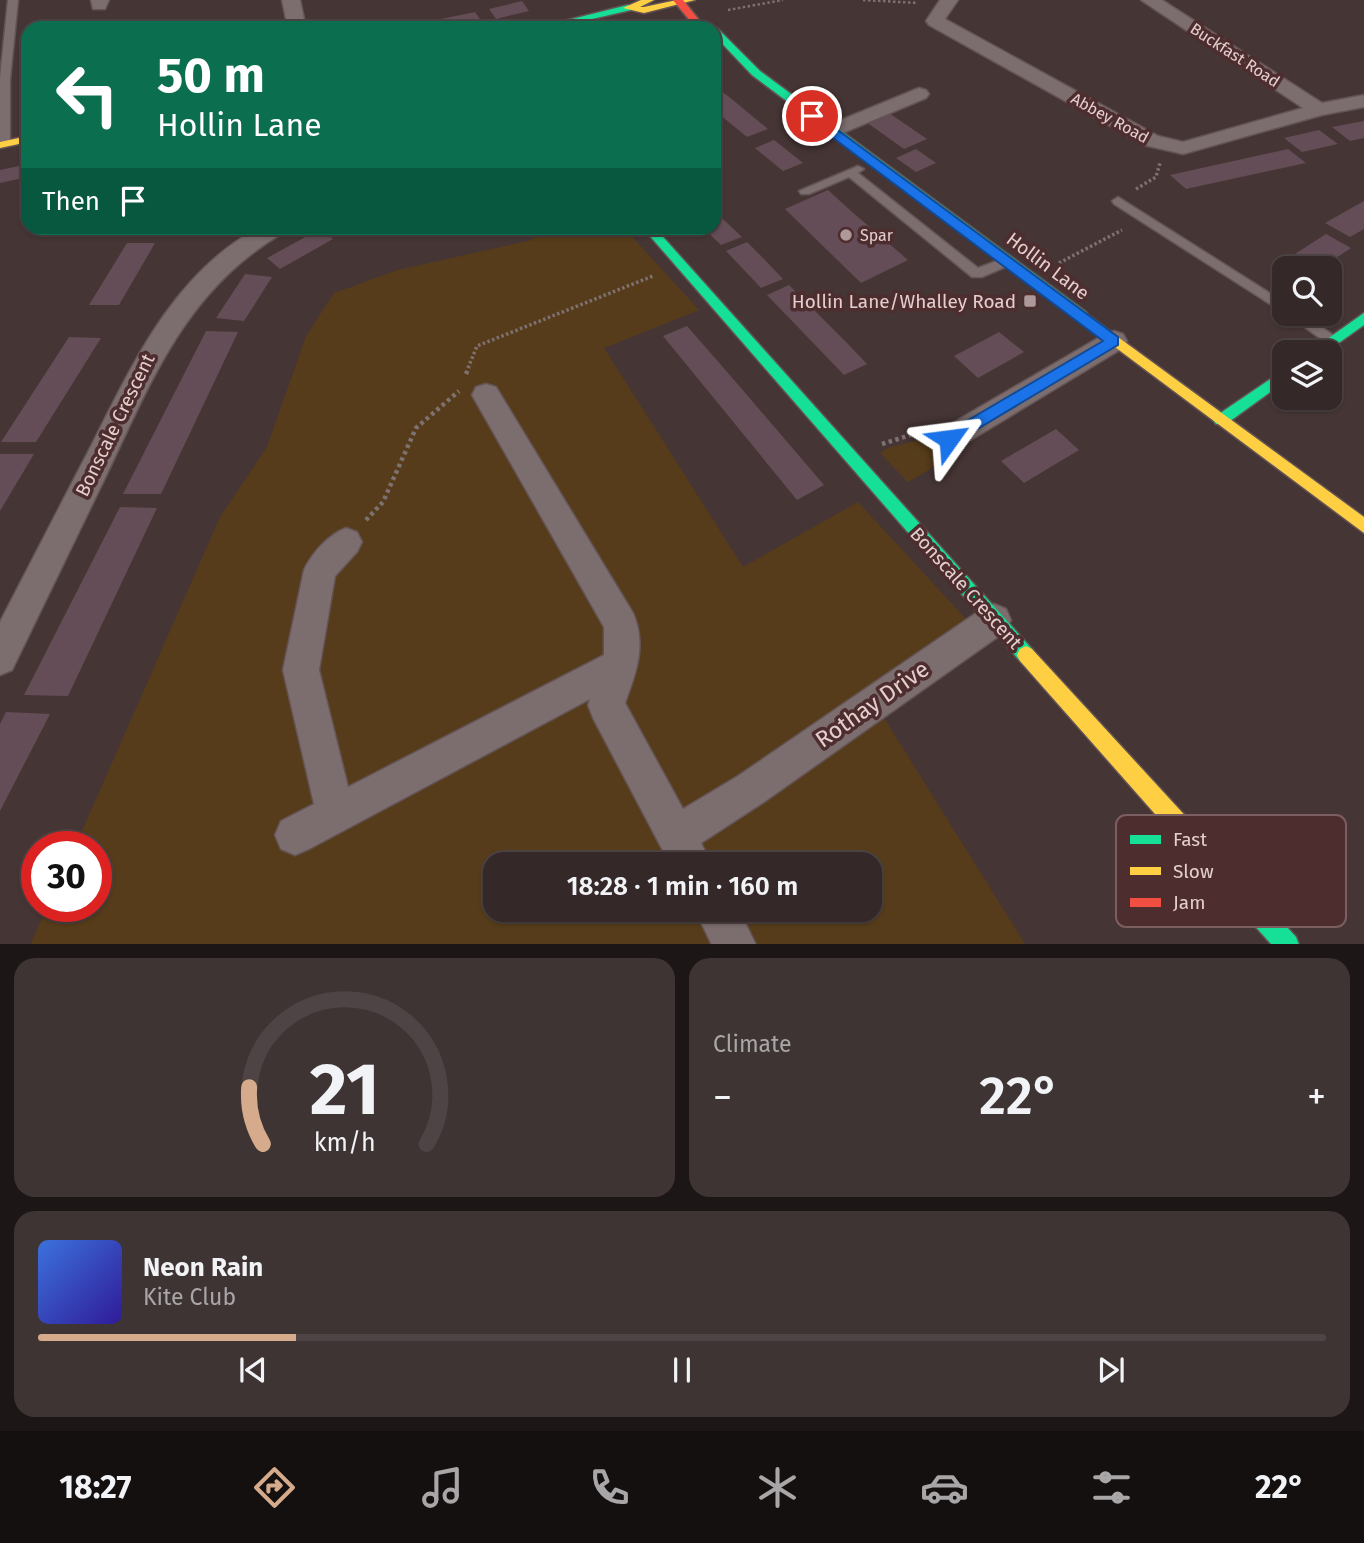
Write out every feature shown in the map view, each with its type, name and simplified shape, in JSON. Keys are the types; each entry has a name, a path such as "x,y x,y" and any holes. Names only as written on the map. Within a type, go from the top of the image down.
{"street":[{"path":"291,0 295,21"},
{"path":"571,21 628,8 649,0"},
{"name":"Buckfast Road","path":"1150,0 1319,110"},
{"path":"628,8 645,10 683,1 696,21"},
{"name":"Abbey Road","path":"947,2 935,21 1151,141 1166,145 1183,148 1319,110 1364,101"},
{"name":"Hollin Lane","path":"708,6 719,21"},
{"name":"Hollin Lane","path":"721,37 756,73 831,131 1364,526"},
{"path":"831,131 919,94"},
{"path":"2,144 21,140"},
{"name":"Bonscale Crescent","path":"0,658 156,345 176,314 206,280 235,254 264,235"},
{"name":"Bonscale Crescent","path":"656,235 994,620 1171,815"},
{"path":"1333,340 1364,318"},
{"path":"949,439 1114,341"},
{"path":"1221,420 1272,384"},
{"path":"473,392 621,624 622,664 606,705 684,850"},
{"path":"335,813 301,670 320,570 346,541"},
{"name":"Rothay Drive","path":"684,850 751,789 994,620"},
{"path":"295,835 622,664"},
{"path":"723,922 735,944"},
{"name":"Bonscale Crescent","path":"1273,927 1288,944"}],"lane":[{"path":"2,144 13,0"},
{"path":"805,191 873,162"},
{"path":"850,172 977,274 1007,261"},
{"path":"1118,201 1272,300"},
{"path":"1312,326 1333,340"}],"path":[{"path":"708,6 783,0"},
{"path":"863,0 947,2"},
{"path":"1118,201 1156,177 1166,145"},
{"path":"1030,279 1144,218"},
{"path":"477,346 683,264"},
{"path":"346,541 383,502 416,428 473,392"},
{"path":"854,460 889,440 930,429 949,439"}],"shaded area":[{"path":"533,235 630,235 699,310 604,348 743,567 858,502 988,643 884,718 1025,944 30,944 40,922 112,922 112,831 82,831 220,517 267,447 306,336 334,293 398,270 532,240"},
{"path":"933,436 953,456 908,482 880,453 888,448"}],"building":[{"path":"522,1 529,11 496,19 489,9"},
{"path":"475,12 481,21 442,21 441,19"},
{"path":"721,91 768,129 747,137 721,116"},
{"path":"889,113 927,139 904,149 866,122"},
{"path":"1364,121 1364,138 1350,141 1332,127"},
{"path":"1319,130 1338,144 1302,152 1284,138"},
{"path":"774,140 803,163 783,171 755,148"},
{"path":"916,149 936,163 916,172 896,158"},
{"path":"1288,149 1306,163 1186,189 1170,175"},
{"path":"21,166 21,178 0,183 0,170"},
{"name":"Spar","path":"828,190 908,260 861,283 785,209"},
{"path":"1364,201 1364,229 1350,237 1325,223"},
{"path":"721,217 742,237 721,245 710,235 721,235"},
{"path":"1326,234 1351,248 1339,256 1292,256"},
{"path":"309,235 328,235 333,239 280,269 267,258"},
{"path":"747,242 783,279 761,288 726,251"},
{"path":"127,243 155,243 119,305 89,305"},
{"path":"245,274 272,277 244,321 216,318"},
{"path":"789,285 867,364 844,375 767,295"},
{"path":"687,326 824,485 797,500 663,336"},
{"path":"206,331 238,332 161,494 123,494"},
{"path":"999,332 1024,352 978,378 954,356"},
{"path":"69,337 101,338 36,442 1,442"},
{"path":"1056,429 1079,450 1024,483 1001,461"},
{"path":"0,454 34,454 0,511"},
{"path":"120,507 157,508 68,696 24,695"},
{"path":"6,712 50,714 0,811 0,724"}],"traffic: fast":[{"path":"571,21 628,8"},
{"path":"721,37 756,73 1081,315"},
{"path":"655,235 1026,655"},
{"path":"1333,340 1364,318"},
{"path":"1221,420 1272,384"},
{"path":"1272,927 1287,944"}],"traffic: slow":[{"path":"649,0 628,8 644,10 690,0"},
{"path":"0,145 21,140"},
{"path":"1081,315 1364,526"},
{"path":"1026,655 1170,815"}],"traffic: jam":[{"path":"678,0 695,21"}],"place":[{"name":"Spar","path":"846,235"},
{"name":"Hollin Lane/Whalley Road","path":"1030,301"}],"route":[{"path":"812,116 1114,341 949,439"}]}
